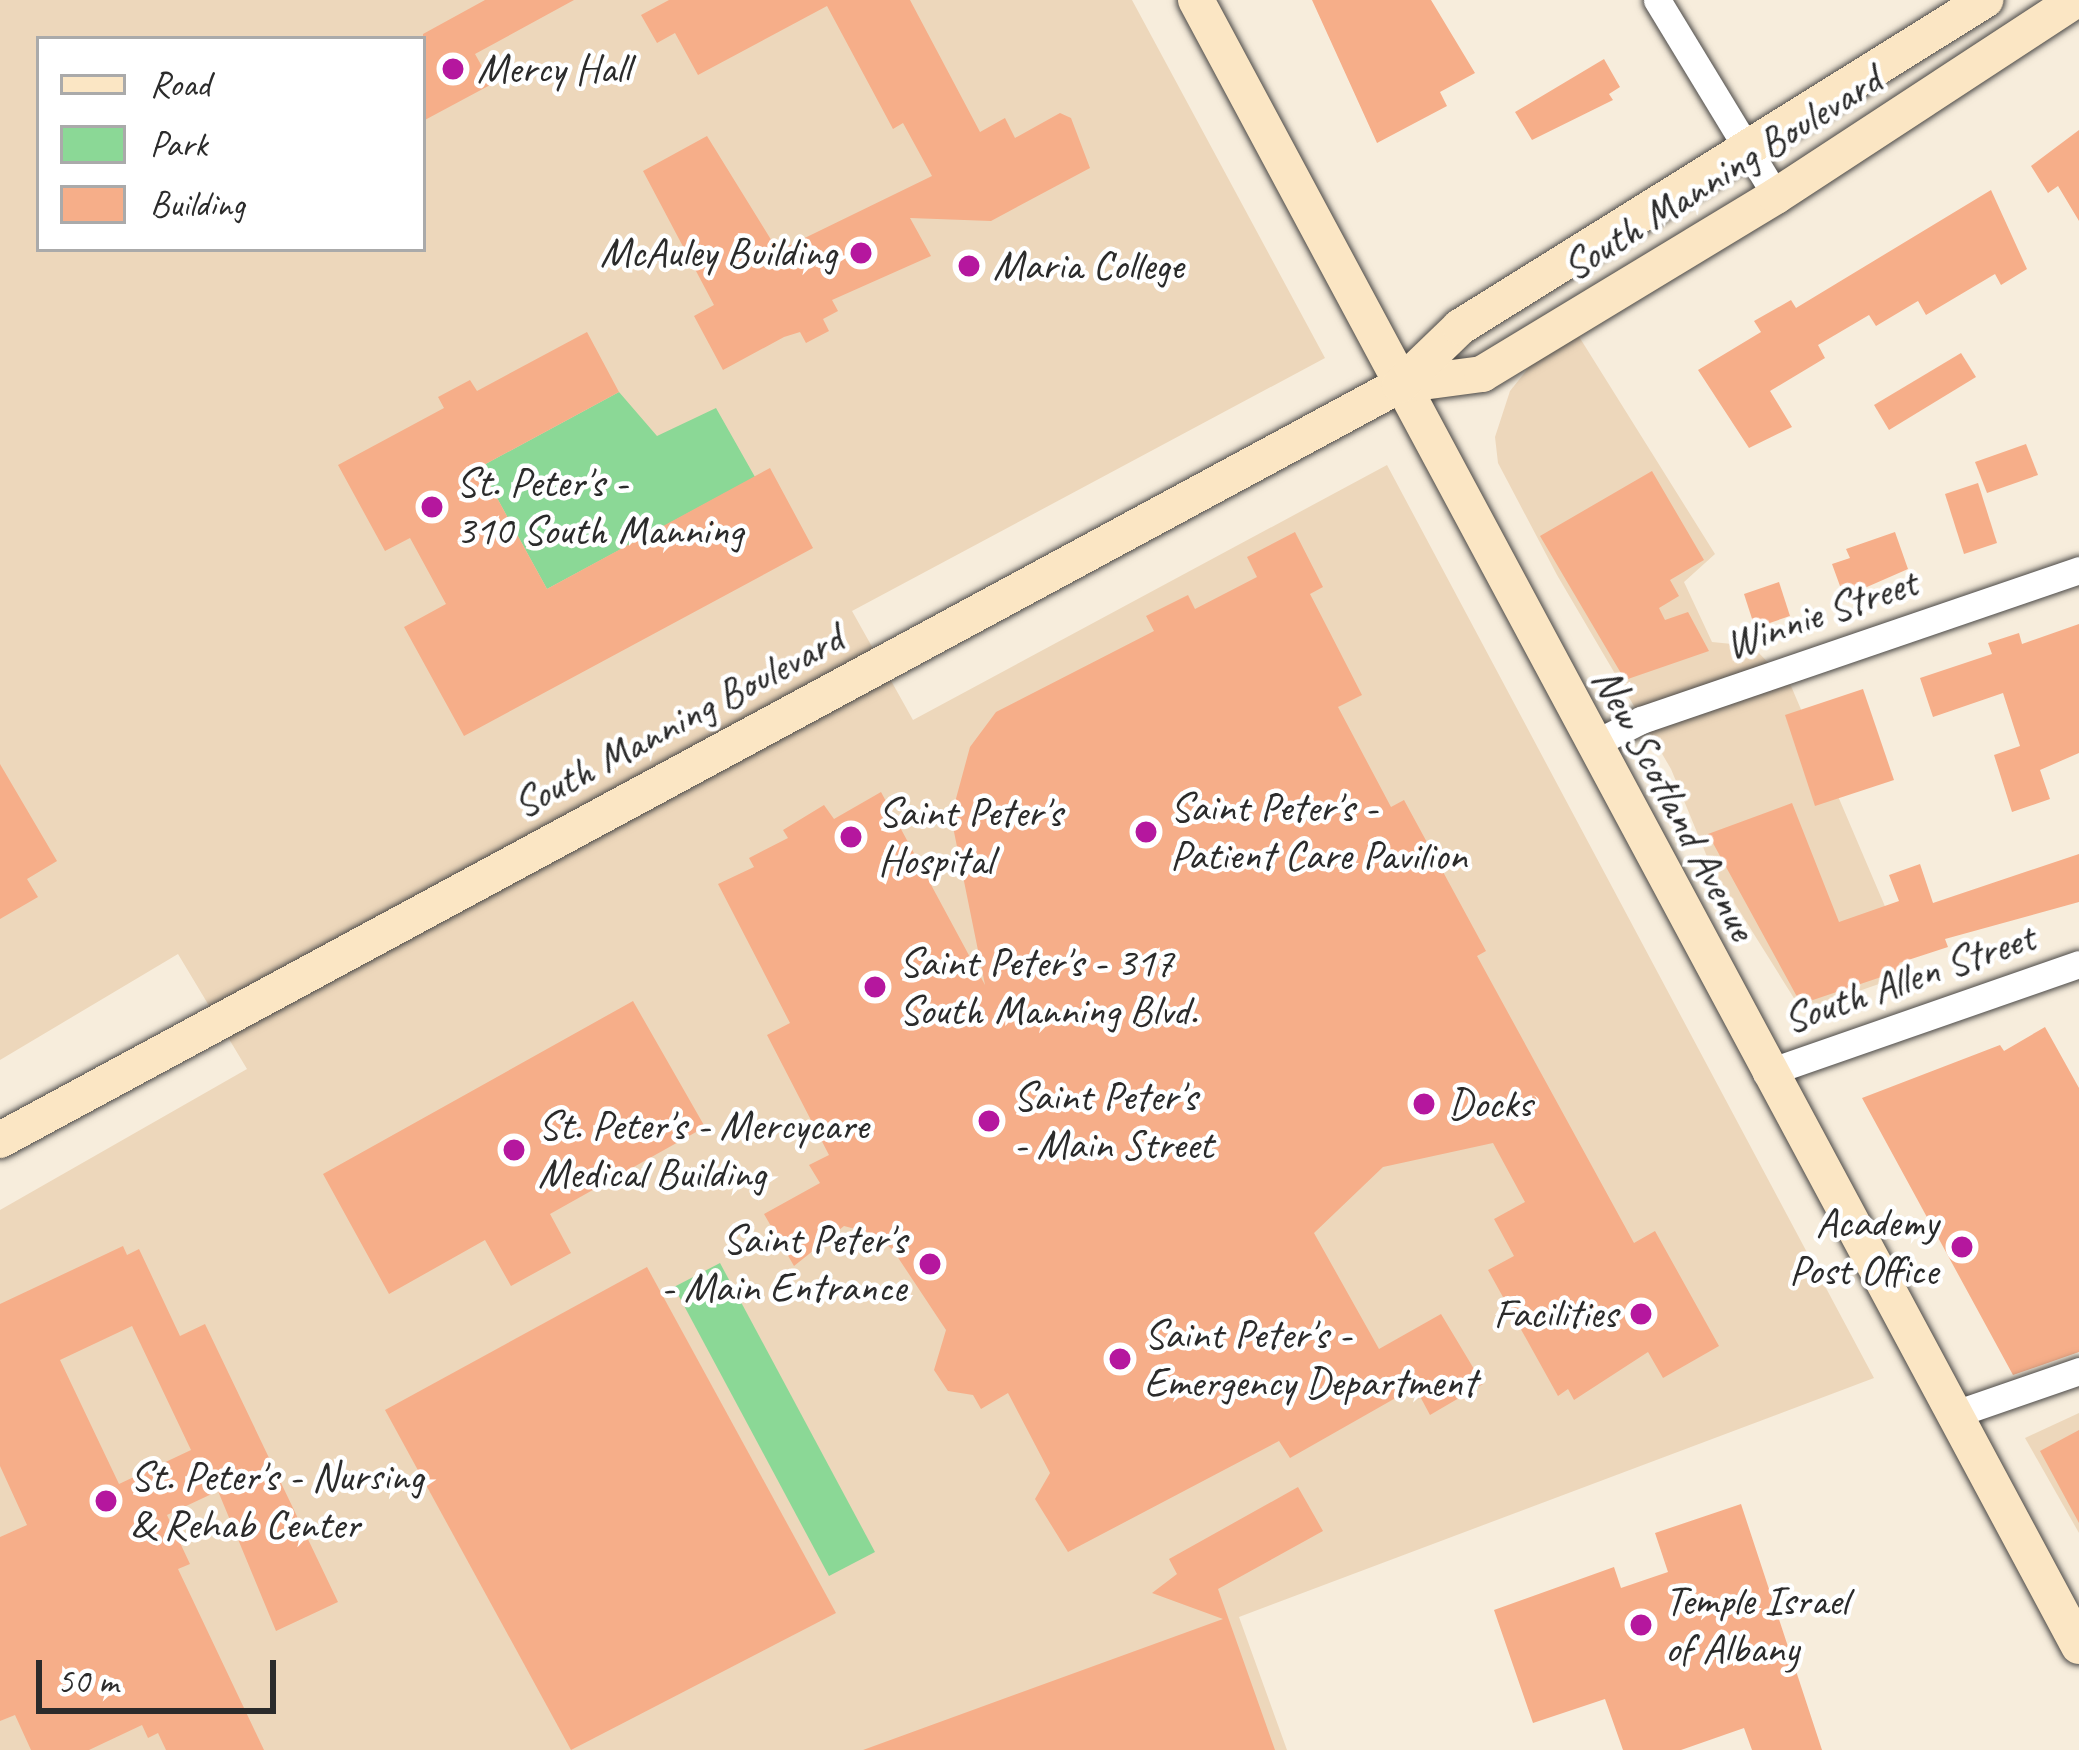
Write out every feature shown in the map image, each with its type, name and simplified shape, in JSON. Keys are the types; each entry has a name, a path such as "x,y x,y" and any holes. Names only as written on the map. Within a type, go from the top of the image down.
{"street":[{"name":"New Scotland Avenue","path":"1196,0 1766,1073 2079,1646"},
{"path":"1658,0 1776,196"},
{"name":"South Manning Boulevard","path":"0,1140 1400,385 1460,327 1749,152 1985,0"},
{"name":"South Manning Boulevard","path":"1400,385 1482,374 1776,196 2075,0"},
{"name":"Winnie Street","path":"1592,745 1641,720 2079,570"},
{"name":"South Allen Street","path":"1766,1073 2079,964"},
{"path":"1952,1415 2079,1371"}],"shaded area":[{"name":"Saint Peter's Hospital","path":"0,0 1132,0 1325,358 852,611 913,720 1387,465 1874,1378 1239,1617 1287,1750 0,1750 0,1210 247,1069 178,954 0,1060"},
{"path":"1578,335 1715,554 1684,582 1712,642 1752,646 1791,686 1913,972 1802,1011 1710,864 1671,769 1557,575 1498,463 1495,437 1510,391 1534,361"},
{"path":"2079,1413 2079,1533 2025,1438"}],"green space":[{"path":"619,392 657,436 716,408 755,477 547,589 480,467"},
{"path":"720,1263 875,1552 829,1576 674,1287"}],"building":[{"name":"Mercy Hall","path":"485,0 574,0 475,54 492,84 426,119 423,34"},
{"path":"669,0 910,0 980,132 1005,118 1015,138 1060,113 1071,118 1090,168 991,221 910,218 931,256 832,300 838,311 823,319 829,331 806,343 800,332 784,337 723,370 694,316 714,305 643,171 707,136 778,251 932,176 903,123 893,129 827,6 698,75 675,33 657,43 641,15"},
{"path":"1312,0 1431,0 1475,73 1440,92 1447,106 1377,143"},
{"path":"1604,59 1620,87 1609,94 1613,100 1532,140 1515,112"},
{"path":"2079,130 2079,221 2058,186 2048,193 2031,166"},
{"path":"1991,190 2027,269 2001,285 1995,274 1926,315 1918,301 1876,326 1869,315 1818,345 1825,358 1770,391 1792,427 1749,448 1698,370 1761,332 1754,321 1791,300 1796,308"},
{"name":"St. Peter's - 310 South Manning","path":"587,332 619,392 480,467 547,589 770,468 813,548 464,736 404,627 446,604 410,538 385,551 338,465 444,408 438,397 470,380 477,391"},
{"path":"1961,353 1976,377 1889,430 1874,405"},
{"path":"2026,444 2038,475 1987,493 1975,462"},
{"path":"1652,471 1704,560 1670,580 1679,596 1659,608 1665,620 1688,612 1709,651 1625,680 1540,536"},
{"path":"1978,483 1997,543 1964,554 1945,494"},
{"path":"1295,532 1323,587 1310,594 1362,695 1338,707 1391,807 1404,800 1486,951 1477,956 1634,1243 1655,1231 1719,1346 1663,1378 1648,1352 1574,1400 1568,1389 1558,1396 1488,1270 1514,1256 1494,1219 1525,1202 1493,1143 1383,1167 1314,1233 1379,1349 1441,1314 1483,1384 1430,1415 1415,1387 1290,1458 1279,1441 1068,1552 1035,1499 1050,1473 1008,1393 981,1409 973,1395 948,1391 934,1370 946,1330 893,1250 874,1234 844,1226 794,1266 764,1214 820,1183 809,1165 829,1155 767,1035 790,1023 718,884 754,867 749,858 788,838 783,830 824,805 834,819 881,792 985,985 951,817 970,747 996,712 1154,631 1146,616 1188,595 1195,609 1257,577 1247,557"},
{"path":"1895,532 1908,569 1844,597 1832,564 1850,558 1846,549"},
{"path":"1779,582 1790,616 1755,628 1744,594"},
{"path":"2079,624 2079,753 2040,770 2050,799 2012,812 1994,755 2020,746 2003,693 1933,717 1920,678 1992,654 1988,643 2019,633 2022,644"},
{"path":"1863,689 1894,780 1815,806 1785,715"},
{"path":"0,764 57,861 27,879 38,897 0,919"},
{"path":"1792,803 1839,922 1899,901 1889,875 1920,864 1933,903 2079,854 2079,902 1945,939 1948,947 1899,963 1902,970 1801,1004 1708,834"},
{"name":"St. Peter's - Mercycare Medical Building","path":"633,1001 705,1127 550,1214 571,1253 511,1286 485,1240 389,1294 323,1174"},
{"path":"2045,1027 2079,1088 2079,1352 2013,1375 1862,1098 2000,1045 2004,1051"},
{"name":"St. Peter's - Nursing & Rehab Center","path":"123,1246 127,1255 139,1249 180,1336 205,1324 338,1602 276,1631 218,1491 167,1515 190,1564 178,1569 264,1750 166,1750 158,1733 148,1738 142,1725 89,1750 31,1750 15,1715 0,1721 0,1537 27,1525 0,1466 0,1304","holes":["132,1326 191,1450 119,1484 60,1360"]},
{"path":"647,1267 836,1613 571,1750 385,1410"},
{"path":"2079,1430 2079,1523 2040,1451"},
{"path":"1298,1487 1323,1531 1218,1589 1275,1750 863,1750 1223,1619 1152,1593 1177,1574 1169,1559"},
{"name":"Temple Israel of Albany","path":"1741,1504 1822,1750 1752,1750 1744,1728 1681,1750 1623,1750 1605,1699 1533,1723 1494,1610 1614,1567 1621,1588 1668,1572 1655,1533"}],"place":[{"name":"Mercy Hall","path":"453,69"},
{"name":"McAuley Building","path":"861,253"},
{"name":"Maria College","path":"969,266"},
{"name":"St. Peter's - 310 South Manning","path":"432,507"},
{"name":"Saint Peter's - Patient Care Pavilion","path":"1146,832"},
{"name":"Saint Peter's Hospital","path":"851,837"},
{"name":"Saint Peter's - 317 South Manning Blvd.","path":"875,987"},
{"name":"Docks","path":"1424,1104"},
{"name":"Saint Peter's - Main Street","path":"989,1121"},
{"name":"St. Peter's - Mercycare Medical Building","path":"514,1150"},
{"name":"Academy Post Office","path":"1962,1247"},
{"name":"Saint Peter's - Main Entrance","path":"930,1264"},
{"name":"Facilities","path":"1641,1314"},
{"name":"Saint Peter's - Emergency Department","path":"1120,1359"},
{"name":"St. Peter's - Nursing & Rehab Center","path":"106,1501"},
{"name":"Temple Israel of Albany","path":"1641,1625"}]}
